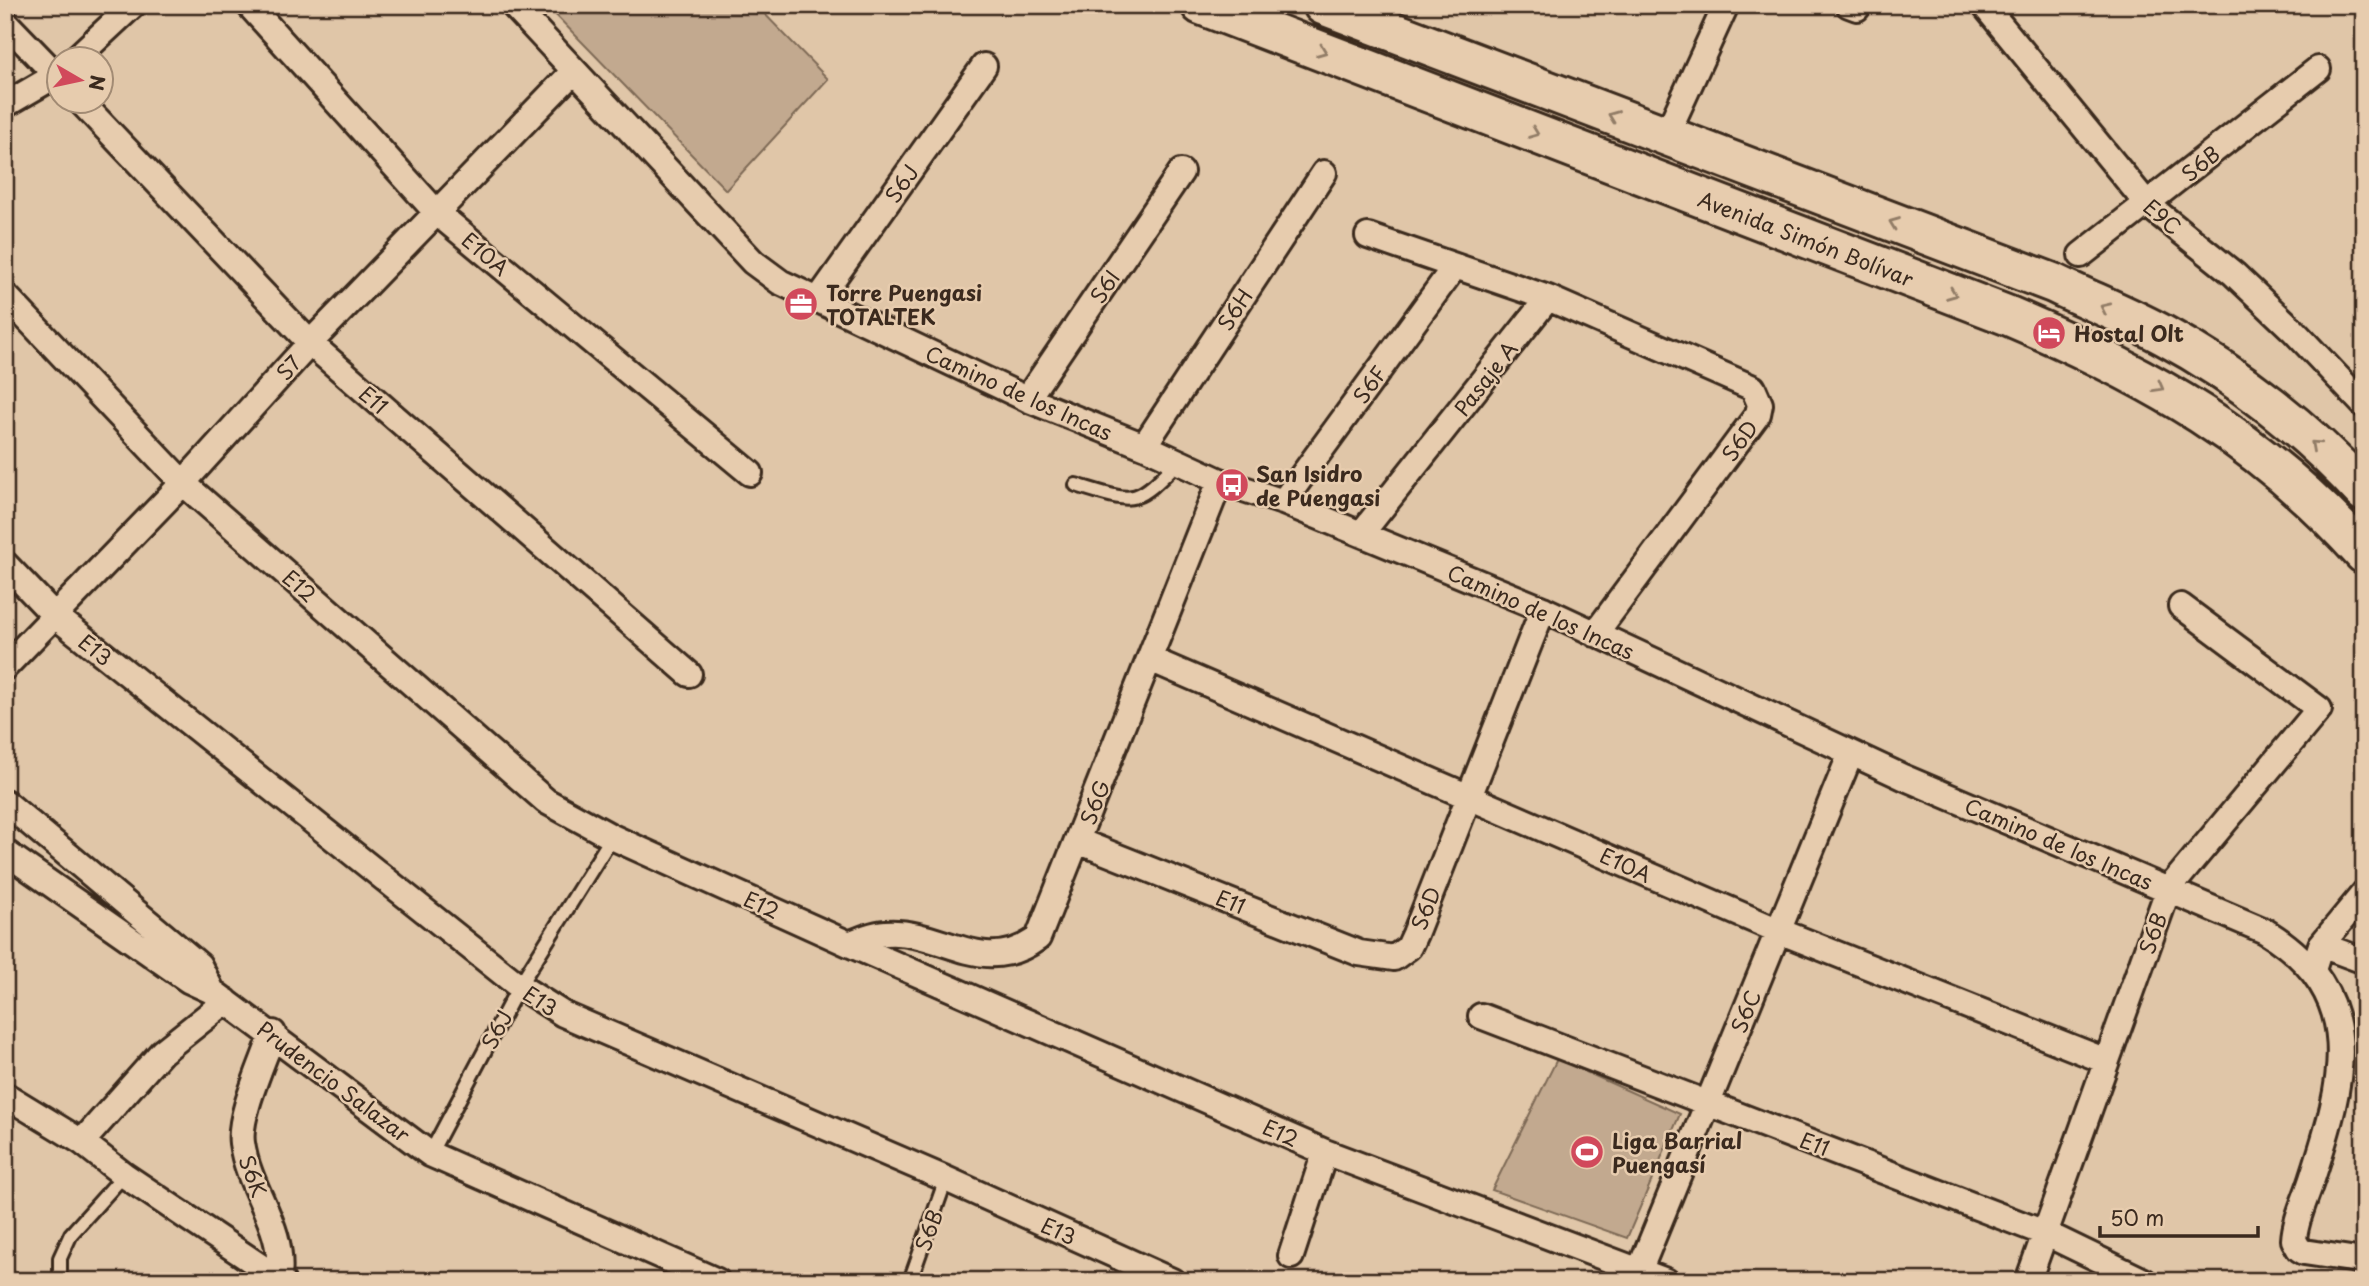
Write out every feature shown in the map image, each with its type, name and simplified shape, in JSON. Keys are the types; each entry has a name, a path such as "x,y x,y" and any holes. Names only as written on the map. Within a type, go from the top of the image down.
{"highway":[{"name":"Avenida Simón Bolívar","path":"1201,5 1983,306 2095,355 2186,402 2245,443 2338,524 2364,554"},
{"path":"1323,5 2053,283 2165,335 2265,403 2364,492"}],"street":[{"path":"90,46 133,5"},
{"name":"E10A","path":"249,5 436,212 750,473"},
{"name":"Camino de los Incas","path":"513,5 753,262 780,282 1027,399 1144,446 1220,481 1283,502 1543,609 1852,753 2265,931 2294,948 2329,994 2340,1023 2343,1059 2338,1096 2294,1240 2304,1252 2364,1261"},
{"path":"1666,136 1726,5"},
{"name":"E9C","path":"1984,5 2148,205 2234,274 2293,330 2364,405"},
{"path":"5,22 46,58"},
{"name":"S6J","path":"818,300 984,66"},
{"name":"S6B","path":"2081,256 2318,69"},
{"name":"S7","path":"5,667 53,614 183,483 310,343 574,71"},
{"path":"5,105 46,81"},
{"name":"E11","path":"94,116 310,343 689,674"},
{"name":"S6I","path":"1027,399 1181,172"},
{"name":"S6H","path":"1144,446 1324,173"},
{"path":"1368,236 1548,298"},
{"name":"S6F","path":"1283,502 1455,266"},
{"name":"E12","path":"5,295 183,483 546,801 612,837 849,944 1325,1152 1666,1281"},
{"name":"Pasaje A","path":"1361,534 1548,298"},
{"name":"S6D","path":"1548,298 1753,388 1760,404 1758,414 1595,634"},
{"name":"S6G","path":"849,944 887,933 989,956 1021,950 1038,938 1046,924 1220,481"},
{"name":"E13","path":"5,564 53,614 520,986 563,1014 946,1179 1172,1281"},
{"name":"S6B","path":"2028,1281 2168,890 2319,709 2181,606"},
{"name":"S6D","path":"1385,959 1394,958 1409,947 1543,609"},
{"name":"E10A","path":"1150,659 1779,931 2106,1060"},
{"name":"S6C","path":"1640,1269 1852,753"},
{"name":"Prudencio Salazar","path":"5,803 200,965 219,996 273,1033 430,1154 717,1281"},
{"name":"E11","path":"1079,841 1359,953 1385,959"},
{"path":"5,852 188,980 219,996 162,1052 82,1142"},
{"path":"2313,970 2321,945 2364,893"},
{"path":"2321,945 2364,961"},
{"name":"E11","path":"1481,1016 2047,1234 2144,1281"},
{"name":"S6K","path":"273,1033 244,1122 242,1141 246,1160 278,1238 282,1255 280,1280"},
{"path":"5,1094 82,1142 124,1175 280,1280"},
{"path":"1291,1256 1325,1152"}],"lane":[{"path":"1076,485 1128,500 1146,494 1178,462"},
{"name":"S6J","path":"430,1154 520,986 612,837"},
{"path":"60,1281 60,1258 71,1234 124,1175"},
{"name":"S6B","path":"910,1281 946,1179"}],"shaded area":[{"path":"546,5 756,5 828,79 726,190"},
{"name":"Liga Barrial Puengasí","path":"1557,1059 1680,1114 1627,1238 1492,1190"}],"place":[{"name":"Torre Puengasi TOTALTEK","path":"801,304"},
{"name":"Hostal Olt","path":"2049,333"},
{"name":"San Isidro de Puengasi","path":"1232,485"},
{"name":"Liga Barrial Puengasí","path":"1587,1152"}]}
